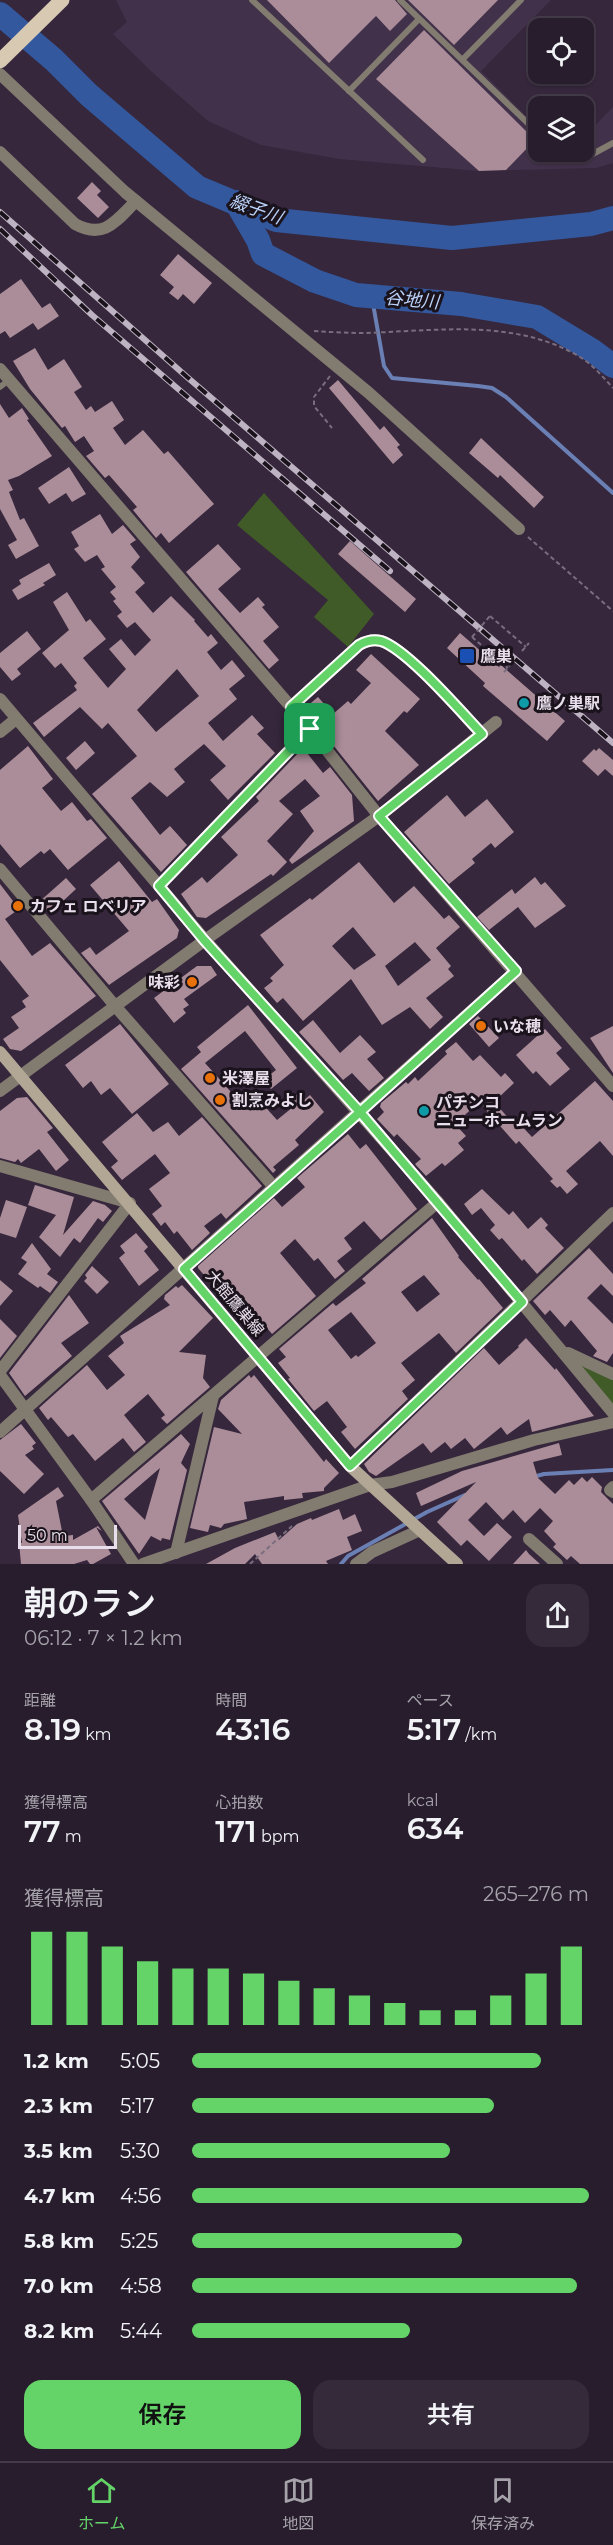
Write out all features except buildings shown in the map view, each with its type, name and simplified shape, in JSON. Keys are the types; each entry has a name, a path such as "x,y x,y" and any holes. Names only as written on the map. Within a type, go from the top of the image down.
{"main road":[{"path":"0,61 59,3"},
{"name":"大館鷹巣線","path":"0,1052 350,1466 457,1564"}],"street":[{"path":"0,74 136,201 337,367 436,452 519,529"},
{"path":"0,152 83,229 102,231 113,224 136,201"},
{"path":"0,369 5,384 291,707 379,816 516,971 613,1086"},
{"path":"291,707 359,645 369,640 382,641 426,675 482,734"},
{"path":"0,699 204,940 438,1202 613,1413"},
{"path":"0,732 16,719"},
{"path":"0,1091 204,940 379,816 496,722"},
{"path":"159,886 310,729"},
{"path":"0,869 116,1007 274,1187"},
{"path":"0,1432 516,971"},
{"path":"0,1166 130,1203 0,1373 134,1564"},
{"path":"91,1500 438,1202"},
{"path":"350,1466 613,1213"},
{"path":"564,1352 613,1374"},
{"path":"176,1553 213,1396"},
{"path":"143,1564 370,1485 392,1482 534,1440 613,1422"},
{"path":"613,1487 610,1490 613,1492"},
{"path":"356,1564 414,1524"},
{"path":"529,1539 557,1564"}],"lane":[{"path":"252,0 423,160"},
{"path":"400,0 528,123"},
{"path":"463,59 521,0"},
{"path":"350,91 419,19"},
{"path":"594,153 613,143"}],"path":[{"path":"290,327 310,331 340,332 474,329 508,333 554,345 581,358 613,388"},
{"path":"332,428 314,406 314,397 337,367"},
{"path":"519,529 613,611"},
{"path":"508,668 472,637 490,616 526,647"},
{"path":"522,651 529,643"},
{"path":"504,672 513,662"},
{"path":"250,1564 314,1506"}],"shaded area":[{"path":"116,0 551,0 533,18 528,18 528,23 481,71 528,118 528,162 594,162 594,127 613,107 613,163 596,168 479,171 339,159 261,145 208,121 152,72 113,34 127,22"}],"green space":[{"path":"264,493 374,614 348,647 314,617 328,600 237,525"},
{"path":"564,1352 613,1374 613,1413"}],"waterway":[{"name":"綴子川","path":"0,14 54,60 89,95 197,187 276,220 452,238 591,224 613,218"},
{"name":"谷地川","path":"236,202 258,240 263,254 315,281 356,295 461,304 537,317 613,366"},
{"path":"372,298 384,366 392,378 492,388 506,397 613,493"},
{"path":"533,1477 544,1474 613,1470"},
{"path":"341,1564 348,1556 427,1512 465,1495"}],"railway":[{"path":"0,212 187,377 613,743"},
{"path":"0,229 92,315 390,571"}],"place":[{"name":"鷹巣","path":"467,656"},
{"name":"鷹ノ巣駅","path":"524,703"},
{"name":"カフェ ロベリア","path":"18,906"},
{"name":"味彩","path":"192,982"},
{"name":"いな穂","path":"481,1026"},
{"name":"米澤屋","path":"210,1078"},
{"name":"割烹みよし","path":"220,1100"},
{"name":"パチンコ ニューホームラン","path":"424,1111"}],"route":[{"path":"310,729 159,886 204,940 360,1112 184,1269 350,1466 522,1302 360,1112 516,971 379,816 482,734 426,675 382,641 369,640 359,645 291,707 310,729"}]}
